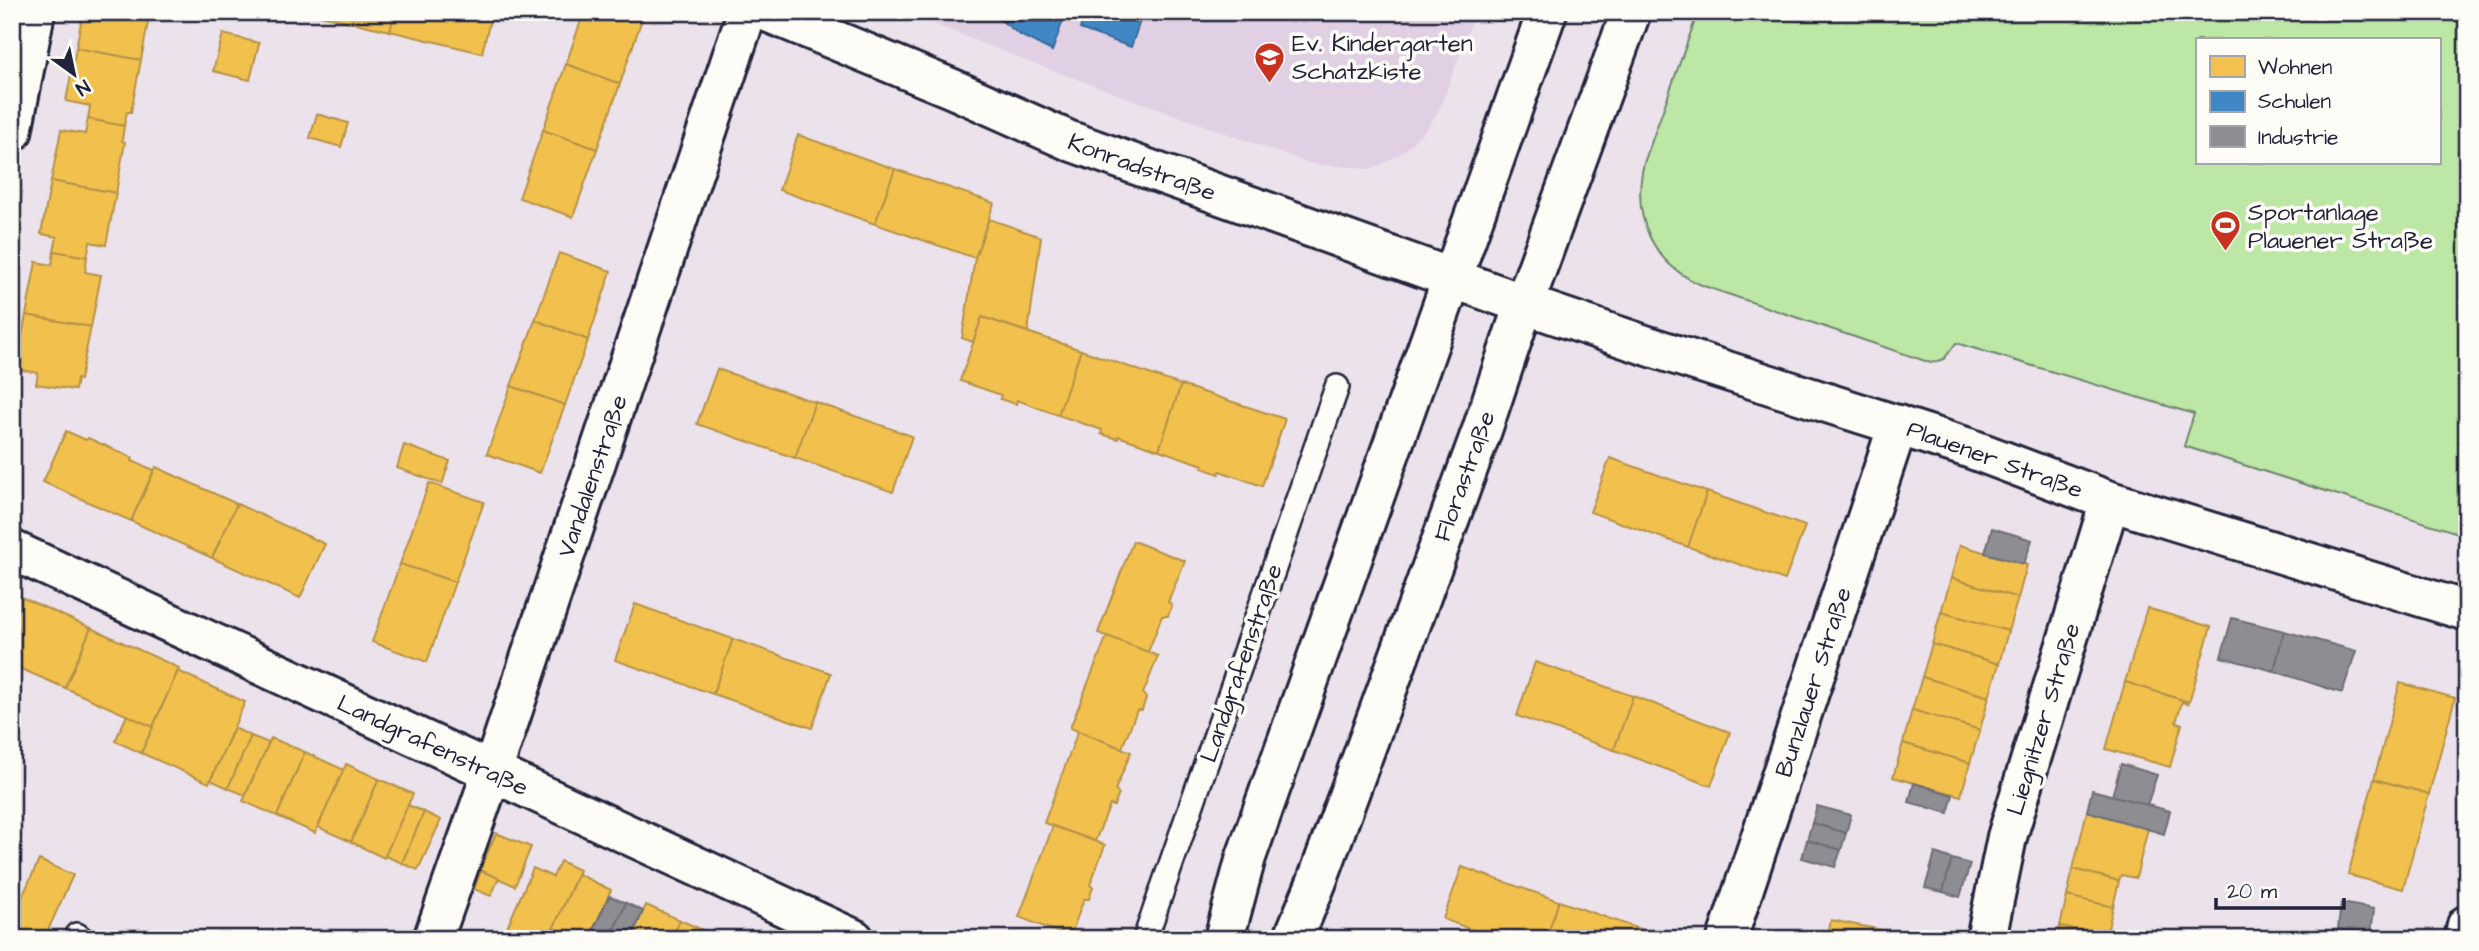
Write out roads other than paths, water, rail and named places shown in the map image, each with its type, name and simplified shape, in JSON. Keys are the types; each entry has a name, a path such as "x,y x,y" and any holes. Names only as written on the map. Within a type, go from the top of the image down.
{"street":[{"path":"12,132 35,12"},
{"name":"Vandalenstraße","path":"433,939 492,772 747,12"},
{"name":"Konradstraße","path":"767,12 1070,141 1524,304"},
{"path":"1224,939 1246,857 1547,12"},
{"name":"Florastraße","path":"1293,939 1317,881 1482,430 1524,304 1631,12"},
{"name":"Plauener Straße","path":"1524,304 2005,460 2110,501 2467,611"},
{"name":"Bunzlauer Straße","path":"1727,939 1898,425"},
{"name":"Liegnitzer Straße","path":"1986,939 2007,837 2110,501"},
{"name":"Landgrafenstraße","path":"12,550 854,939"},
{"path":"2464,939 2467,925"}],"lane":[{"name":"Landgrafenstraße","path":"1145,939 1337,387"}],"place":[{"name":"Ev. Kindergarten Schatzkiste","path":"1269,84"},
{"name":"Sportanlage Plauener Straße","path":"2225,253"}]}
